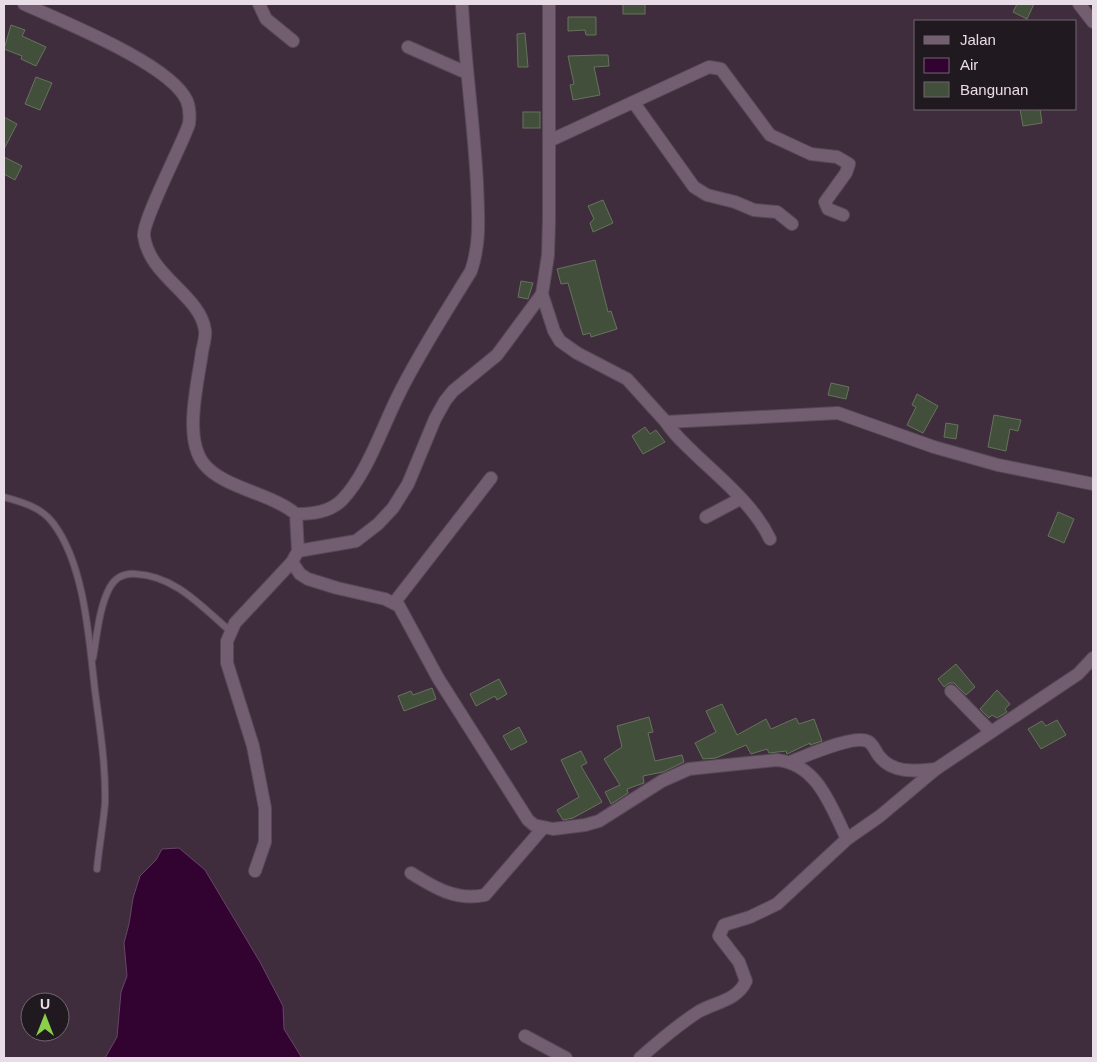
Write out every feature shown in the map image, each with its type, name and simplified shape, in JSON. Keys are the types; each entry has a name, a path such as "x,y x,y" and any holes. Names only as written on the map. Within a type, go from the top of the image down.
{"street":[{"path":"24,4 118,47 152,68 186,100 190,112 189,124 150,212 143,234 156,266 199,313 205,330 193,432 197,452 204,465 227,480 278,502 296,514 316,514 331,507 341,501 353,486 398,395 471,271 479,240 476,159 462,4"},
{"path":"258,4 266,19 293,41"},
{"path":"549,4 548,255 542,294 554,331 560,341 577,354 627,379 666,422 678,440 695,454 760,520 770,539"},
{"path":"1079,4 1093,22"},
{"path":"408,47 468,73"},
{"path":"549,141 709,67 721,68 770,135 811,154 837,158 849,164 846,173 825,202 828,210 843,215"},
{"path":"634,103 694,187 706,195 754,210 777,212 792,224"},
{"path":"298,550 356,541 378,524 408,484 435,419 445,401 453,391 497,355 542,294"},
{"path":"666,422 838,412 934,447 998,465 1093,484"},
{"path":"394,603 491,478"},
{"path":"706,516 740,499"},
{"path":"255,871 265,842 265,808 253,746 227,663 226,651 230,631 292,562 298,550 296,514"},
{"path":"292,562 300,574 308,579 394,603 405,613 438,678 528,820 534,825 543,828 569,829 599,821 662,781 689,769 759,761 790,762 852,741 863,740 871,743 885,762 899,769 911,771 936,769"},
{"path":"640,1058 698,1012 735,996 743,988 746,981 739,962 719,936 724,925 750,917 778,904 847,839 880,816 936,769 1078,674 1093,658"},
{"path":"951,691 991,732"},
{"path":"790,762 804,770 820,786 847,839"},
{"path":"411,873 446,894 473,898 486,895 543,828"},
{"path":"525,1036 566,1058"}],"lane":[{"path":"4,497 21,501 39,510 53,523 64,542 79,585 92,664 104,766 104,805 97,868"},
{"path":"92,664 110,588 118,577 128,574 156,576 171,582 230,631"}],"water":[{"path":"179,848 205,870 260,962 283,1006 284,1029 302,1058 105,1058 117,1037 121,992 127,976 124,943 133,898 140,876 156,860 162,849"}],"building":[{"path":"623,4 645,4 645,14 623,14"},
{"path":"1017,4 1034,4 1027,19 1013,12"},
{"path":"568,17 596,17 596,35 586,35 585,30 568,31"},
{"path":"11,25 25,30 22,36 46,47 36,66 21,59 22,56 4,49"},
{"path":"525,33 528,67 518,67 517,34"},
{"path":"608,55 609,66 594,67 600,95 573,100 570,85 574,84 568,56"},
{"path":"36,77 52,83 40,110 25,104"},
{"path":"1020,110 1040,110 1042,123 1023,126"},
{"path":"523,112 540,112 540,128 523,128"},
{"path":"4,117 17,124 4,149"},
{"path":"4,157 22,166 15,180 4,174"},
{"path":"603,200 613,223 593,232 590,223 594,219 588,206"},
{"path":"595,260 608,312 611,311 617,329 591,337 590,333 583,335 568,283 561,284 557,269"},
{"path":"521,281 533,283 528,299 518,297"},
{"path":"831,383 849,387 846,399 828,395"},
{"path":"917,394 938,406 923,433 907,425 916,407 912,405"},
{"path":"994,415 1021,420 1018,431 1010,429 1006,451 988,447"},
{"path":"946,423 958,425 956,439 944,437"},
{"path":"645,427 650,434 656,430 665,442 643,454 632,436"},
{"path":"1058,512 1074,519 1064,543 1048,536"},
{"path":"956,664 975,687 966,695 954,683 949,683 944,687 938,679"},
{"path":"499,679 507,694 497,700 495,696 476,706 470,694"},
{"path":"432,688 436,699 404,711 398,696 411,691 413,695"},
{"path":"997,690 1010,704 1005,709 1007,712 997,718 992,715 989,718 980,709"},
{"path":"722,704 737,735 766,719 771,729 796,718 799,724 814,719 822,741 810,745 810,743 787,754 786,751 769,753 767,749 751,754 746,745 716,758 703,759 695,743 716,732 706,711"},
{"path":"649,717 653,732 648,733 655,761 682,755 684,762 663,772 643,776 644,783 627,789 628,793 611,804 605,792 620,785 604,759 622,747 617,726"},
{"path":"1057,720 1066,735 1041,749 1028,729 1042,721 1046,726"},
{"path":"519,727 527,742 511,750 503,736"},
{"path":"581,751 587,763 581,766 602,802 573,818 563,820 557,810 579,797 561,760"}]}
